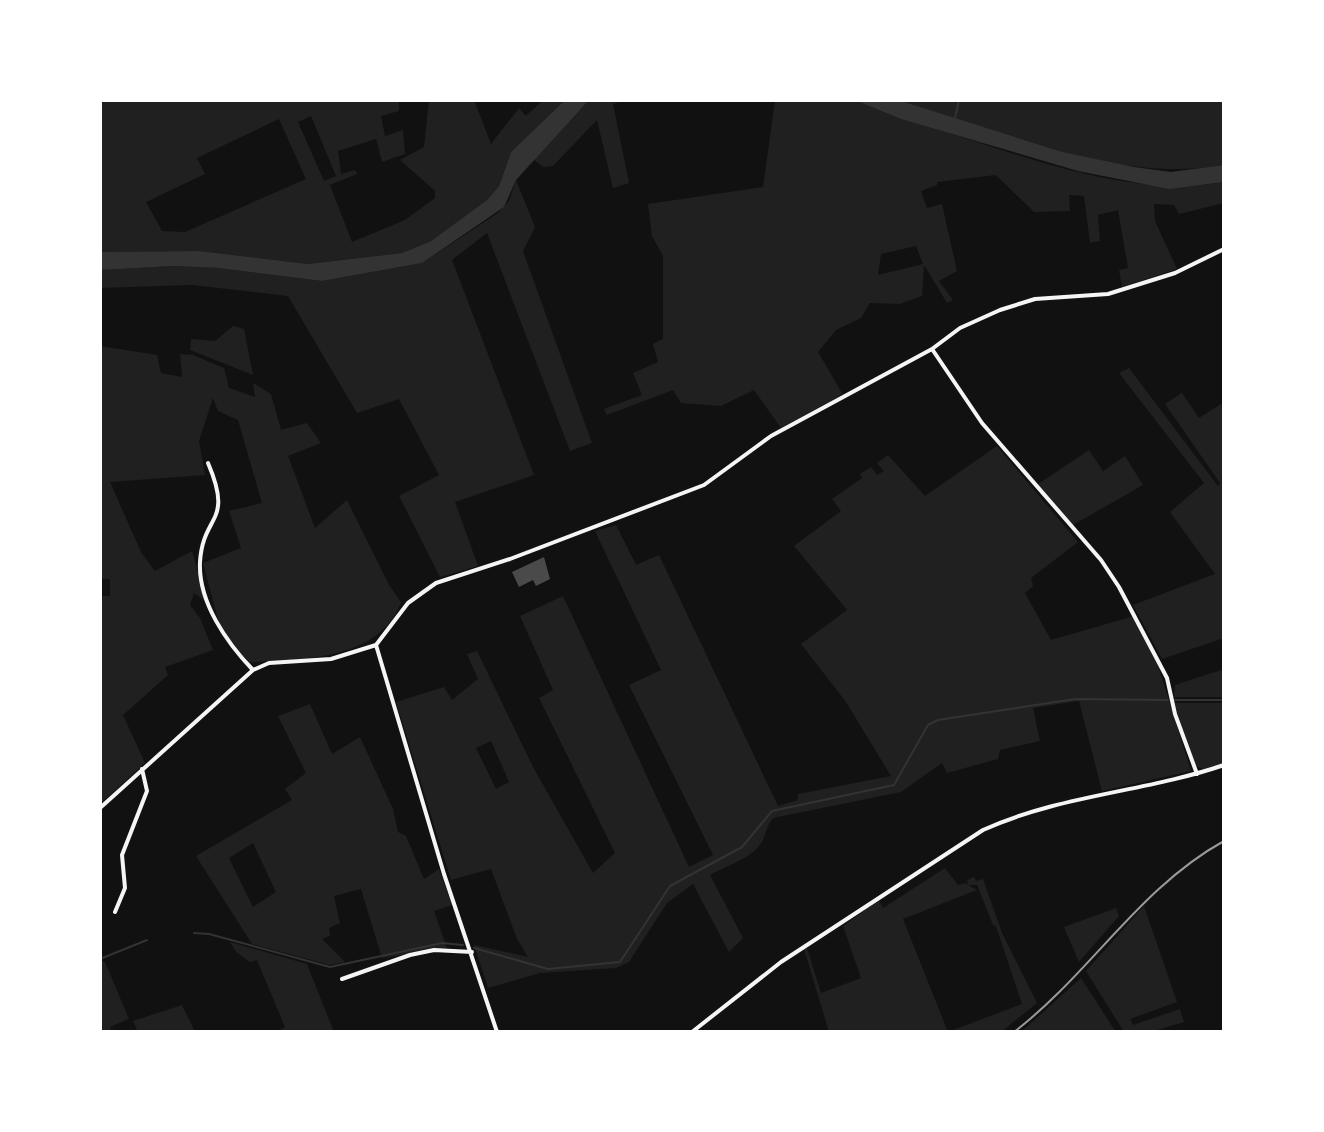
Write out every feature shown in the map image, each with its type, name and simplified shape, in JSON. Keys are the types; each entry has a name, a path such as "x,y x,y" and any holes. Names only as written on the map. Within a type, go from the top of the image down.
{"street":[{"path":"100,808 253,670 269,663 331,659 376,645 408,603 436,583 510,559 704,485 771,436 932,349 960,328 1015,304 1035,299 1108,294 1175,273 1224,249"},
{"path":"932,349 982,423 1101,560 1119,587 1167,678 1175,714 1197,774"},
{"path":"208,463 221,499 200,564 217,628 253,670"},
{"path":"376,645 444,874 497,1032"},
{"path":"692,1032 781,962 983,830 1019,814 1197,774 1224,765"},
{"path":"115,912 125,888 122,855 147,791 142,769"},
{"path":"342,979 410,955 434,950 472,952"}],"shaded area":[{"path":"835,98 860,102 905,120 1104,178 1185,186 1224,182 1224,203 1179,214 1174,205 1154,204 1155,221 1177,269 1122,287 1119,270 1128,268 1118,210 1098,215 1100,241 1090,243 1084,196 1069,195 1070,211 1034,212 996,175 937,182 937,185 921,191 927,208 942,204 957,271 939,281 953,300 947,303 924,265 922,296 900,304 870,303 861,318 836,330 818,352 842,393 838,397 781,428 754,390 721,406 681,403 673,390 607,415 604,409 642,395 633,373 658,362 653,344 663,339 663,256 652,236 648,204 763,187 775,100","holes":["916,246 923,264 878,275 881,254"]},
{"path":"100,100 399,100 399,111 381,116 385,136 403,130 405,154 382,162 376,139 338,151 341,174 355,170 357,174 330,185 352,242 405,220 435,198 435,191 400,160 424,147 429,100 474,100 491,144 519,108 526,116 543,100 565,100 511,152 499,186 487,200 431,241 402,253 308,264 199,251 100,252","holes":["311,116 336,176 324,181 298,122","279,119 306,179 185,232 162,231 146,202 205,174 197,158"]},
{"path":"565,100 589,100 516,180 504,207 422,263 322,281 218,268 173,266 100,270 100,252 199,251 308,264 402,253 431,241 487,200 499,186 511,152"},
{"path":"589,100 626,100 613,104 629,183 613,188 597,120 553,166 543,167 533,159"},
{"path":"855,100 898,100 1062,152 1134,167 1171,172 1224,165 1224,182 1169,189 1078,171 901,119"},
{"path":"898,100 1224,100 1224,165 1184,169 1101,161 1017,140"},
{"path":"516,180 535,227 523,251 592,443 570,451 487,233 452,260 534,475 455,502 478,566 440,577 399,496 439,475 399,399 357,413 288,296 192,285 100,288 100,270 173,266 218,268 322,281 422,263 498,213 509,201"},
{"path":"233,326 244,329 253,375 190,350 191,339 215,341"},
{"path":"100,346 157,355 161,373 182,377 180,354 193,355 224,368 229,388 255,397 253,383 271,394 281,430 307,423 321,443 288,456 315,528 347,500 389,585 401,602 391,621 376,636 358,646 337,653 292,660 250,662 245,658 220,627 203,563 241,548 229,511 262,503 238,420 218,411 213,398 199,441 205,475 110,482 141,552 155,571 192,551 207,602 194,593 190,605 200,618 213,650 165,667 168,675 123,715 145,763 100,804 100,596 110,596 110,579 100,579"},
{"path":"1129,368 1218,486 1220,483 1165,404 1182,393 1199,418 1224,402 1224,638 1162,659 1133,605 1215,574 1170,512 1204,483 1119,373"},
{"path":"997,446 1078,542 1031,578 1033,586 1025,593 1051,640 1134,616 1157,662 1191,771 1102,791 1079,701 1033,708 1040,741 1000,750 998,759 947,773 942,763 901,792 773,818 755,851 710,875 743,938 729,952 693,884 667,903 629,962 616,968 540,973 488,988 474,945 528,957 517,939 491,869 451,880 396,702 444,687 452,700 478,679 467,654 477,651 533,767 593,873 615,853 539,698 553,690 520,616 563,596 689,867 713,855 629,685 661,670 595,531 616,525 636,565 659,555 778,806 798,800 798,794 891,776 846,702 801,644 847,610 794,546 841,511 832,499 862,478 860,474 871,467 877,475 884,471 877,463 888,455 925,496","holes":["491,741 509,782 496,789 476,748"]},
{"path":"1089,450 1103,471 1125,456 1143,485 1073,525 1038,484"},
{"path":"1224,669 1224,697 1174,697 1175,685"},
{"path":"1174,703 1224,703 1224,763 1203,769 1195,766"},
{"path":"310,704 332,754 360,737 393,809 398,832 406,836 424,879 439,869 452,905 434,911 447,948 382,958 361,889 334,896 340,923 329,928 330,936 322,939 345,962 330,965 252,944 196,856 292,800 285,789 306,773 278,716","holes":["253,843 276,892 253,907 229,858"]},
{"path":"945,868 958,885 965,883 977,890 903,919 948,1032 829,1032 804,949 807,948 821,993 861,978 843,926 879,900 883,908"},
{"path":"974,877 976,881 983,879 1002,933 1037,1003 1001,1032 948,1032 1022,1004 996,926 977,885 968,885 967,880"},
{"path":"1144,906 1177,1002 1130,1019 1133,1025 1180,1009 1184,1022 1150,1032 1124,1032 1086,971"},
{"path":"1116,908 1119,916 1079,962 1064,927"},
{"path":"230,942 307,964 334,1032 276,1032 285,1027 257,960 250,962 236,952"},
{"path":"100,960 105,962 129,1019 110,1027 112,1032 100,1032"},
{"path":"1081,978 1116,1032 1021,1032"},
{"path":"182,1005 195,1032 138,1032 133,1021"}],"building":[{"path":"544,557 550,579 536,586 533,580 519,587 512,572"}],"waterway":[{"path":"955,118 959,100"},
{"path":"474,948 548,969 620,962 670,886 742,847 772,811 894,785 928,725 938,720 1075,699 1168,700"},
{"path":"1175,700 1224,700"},
{"path":"194,933 209,934 330,967 442,943 463,945"},
{"path":"100,959 147,940"}],"railway":[{"path":"1014,1032 1067,984 1166,883 1224,841"}]}
